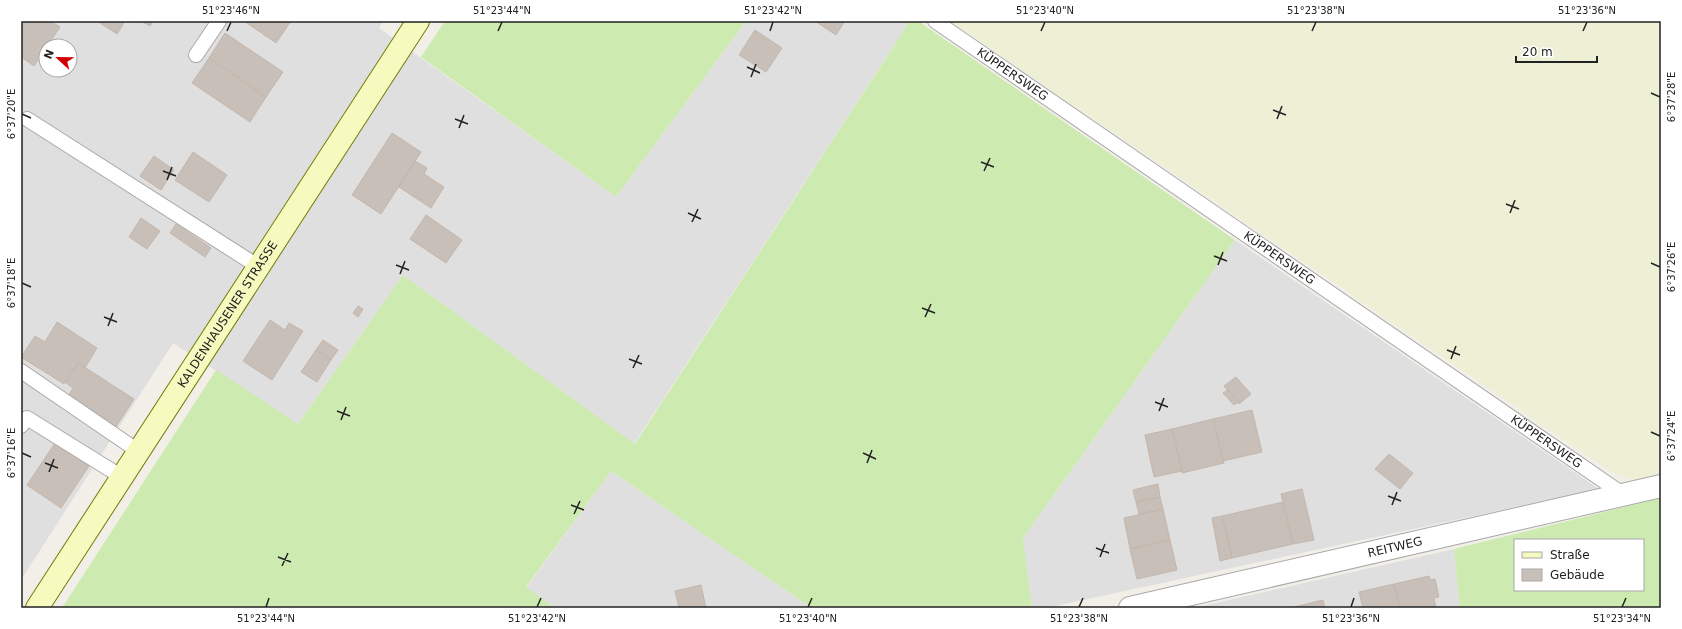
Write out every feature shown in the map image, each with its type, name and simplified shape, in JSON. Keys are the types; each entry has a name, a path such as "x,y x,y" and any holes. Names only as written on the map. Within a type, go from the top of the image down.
{"main road":[{"name":"KALDENHAUSENER STRASSE","path":"37,608 418,21"}],"street":[{"name":"REITWEG","path":"1130,608 1661,486"}],"lane":[{"path":"196,55 219,21"},
{"name":"KÜPPERSWEG","path":"935,21 1624,495"},
{"path":"27,119 259,267"},
{"path":"21,371 138,451"},
{"path":"23,418 122,477"}],"shaded area":[{"path":"21,21 383,21 379,28 616,197 746,21 910,21 634,444 403,275 298,424 173,343 21,580"},
{"path":"1235,240 1599,489 1046,608 1032,608 1023,538"},
{"path":"611,471 812,608 555,608 526,588"},
{"path":"1454,549 1460,608 1194,608"}],"green space":[{"path":"445,21 746,21 616,197 421,57"},
{"path":"910,21 918,21 1235,240 1023,538 1032,608 812,608 611,471 526,587 555,608 62,608 216,370 298,424 403,275 635,444"},
{"path":"950,21 1661,21 1661,474 1629,479 1607,469"},
{"path":"1661,498 1661,608 1460,608 1454,549"}],"building":[{"path":"21,21 50,21 60,27 53,38 38,38 38,60 34,66 21,57"},
{"path":"97,21 125,21 117,34"},
{"path":"141,21 153,21 150,26"},
{"path":"244,21 291,21 276,43"},
{"path":"815,21 845,21 836,35"},
{"path":"755,30 782,48 766,72 739,55"},
{"path":"225,33 283,72 266,97 209,58"},
{"path":"209,58 266,97 250,122 192,83"},
{"path":"392,133 421,152 381,214 352,195"},
{"path":"193,152 227,175 209,202 175,180"},
{"path":"154,156 174,170 161,190 140,176"},
{"path":"415,161 427,168 424,174 444,187 431,208 399,187"},
{"path":"426,215 462,240 446,263 410,239"},
{"path":"141,218 160,231 147,249 129,237"},
{"path":"176,224 211,248 205,257 170,233"},
{"path":"358,306 363,309 358,317 353,313"},
{"path":"270,320 285,330 289,323 303,331 272,380 243,361"},
{"path":"57,322 97,348 85,368 78,363 64,384 21,357 35,336 45,342"},
{"path":"323,340 338,350 331,360 316,350"},
{"path":"316,350 331,360 317,382 301,372"},
{"path":"78,363 134,399 116,427 68,396 73,388 65,382"},
{"path":"1236,377 1251,394 1239,404 1224,386"},
{"path":"1228,390 1238,402 1234,405 1223,393"},
{"path":"1252,410 1262,452 1223,461 1213,419"},
{"path":"1213,419 1224,463 1182,473 1172,429"},
{"path":"1172,429 1182,471 1154,477 1145,435"},
{"path":"55,443 89,466 61,508 27,485"},
{"path":"1389,454 1413,473 1400,489 1375,469"},
{"path":"1158,484 1160,497 1136,502 1133,490"},
{"path":"1302,489 1314,540 1293,544 1281,494"},
{"path":"1160,497 1163,509 1139,514 1136,502"},
{"path":"1283,502 1293,544 1232,558 1222,516"},
{"path":"1163,509 1170,540 1130,549 1124,518"},
{"path":"1222,516 1232,558 1220,561 1212,518"},
{"path":"1170,540 1177,570 1137,579 1130,549"},
{"path":"1429,576 1430,580 1435,579 1439,597 1434,598 1436,608 1400,608 1394,584"},
{"path":"1394,584 1400,608 1363,608 1359,592"},
{"path":"701,585 706,608 679,608 675,591"},
{"path":"1323,600 1325,608 1290,608"}]}
